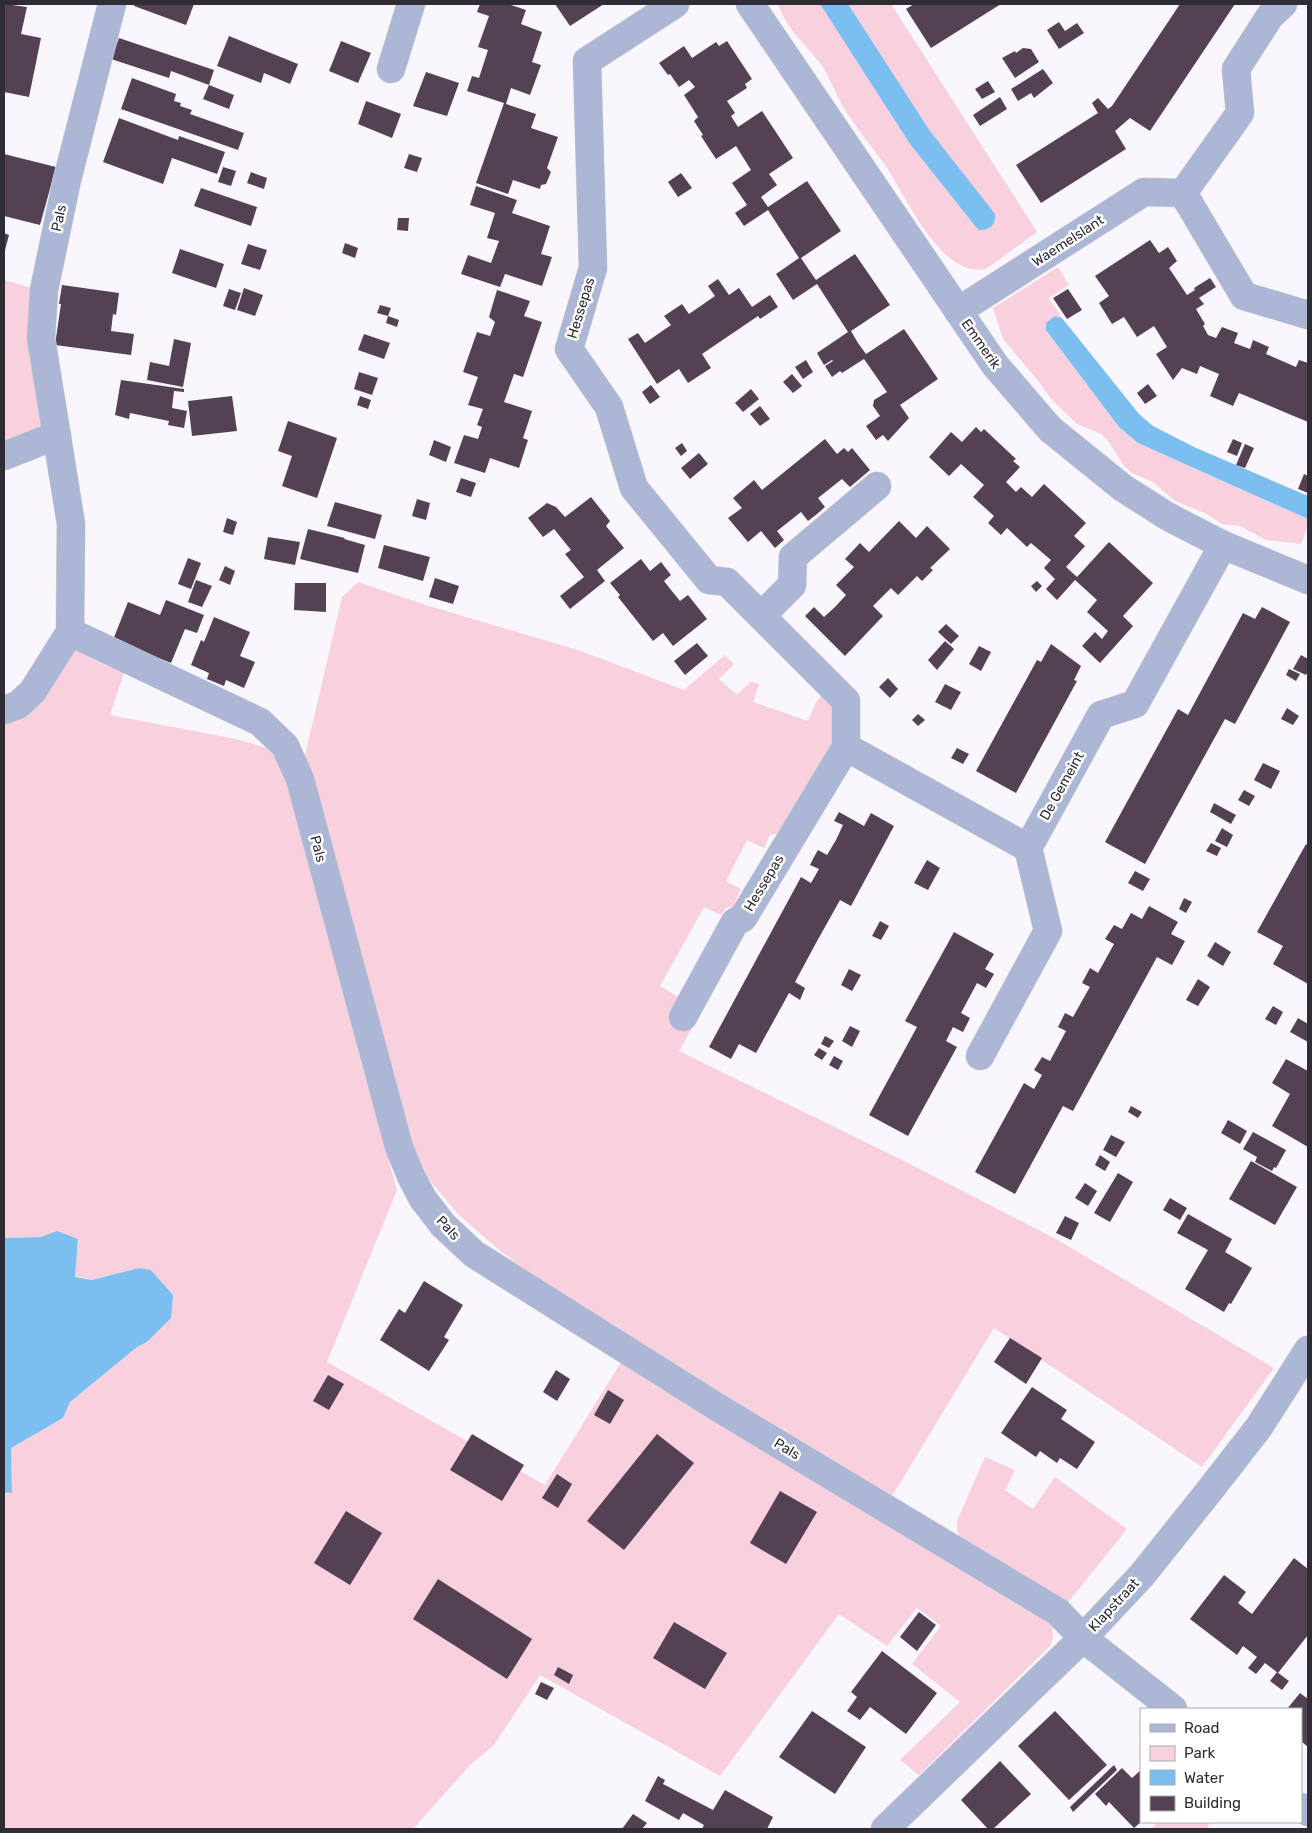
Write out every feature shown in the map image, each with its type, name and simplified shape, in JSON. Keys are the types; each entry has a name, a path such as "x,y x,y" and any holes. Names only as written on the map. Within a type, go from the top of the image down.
{"street":[{"name":"Pals","path":"112,4 67,180 44,290 41,338 71,524 70,632 260,722 285,746 300,779 399,1147 423,1199 443,1225 474,1254 552,1304 733,1417 1058,1612 1083,1638 1171,1708"},
{"path":"391,69 411,4"},
{"name":"Hessepas","path":"675,4 587,61 594,268 569,349 610,407 634,488 709,580 727,582 846,701 846,747 743,918 735,922 683,1017"},
{"name":"Emmerik","path":"750,4 995,365 1050,429 1123,488 1167,516 1223,545 1308,580"},
{"path":"1283,4 1270,16 1236,69 1240,113 1183,193 1244,296 1308,315"},
{"name":"Waemelslant","path":"958,311 1144,192 1183,193"},
{"path":"4,456 57,435"},
{"path":"761,616 792,585 793,557 877,486"},
{"name":"De Gemeint","path":"1028,848 1101,715 1135,704 1223,545"},
{"path":"4,710 18,705 33,691 70,632"},
{"path":"846,747 1028,848 1048,931 980,1056"},
{"name":"Klapstraat","path":"885,1829 1083,1638 1142,1574 1210,1490 1258,1426 1308,1350"}],"green space":[{"path":"778,4 820,4 910,144 975,226 950,158 930,131 848,4 891,4 1037,232 986,269 969,269 954,261 939,248 913,212 883,162 847,113 822,65 791,29"},
{"path":"1058,267 1069,285 1049,298 1062,318 1054,316 1046,330 1119,427 1138,443 1308,519 1308,526 1301,544 1266,540 1240,526 1222,524 1207,514 1175,501 1153,482 1132,473 1124,466 1109,442 1101,434 1077,424 1051,399 1003,339 993,308"},
{"path":"4,280 32,288 42,418 37,429 33,432 4,445"},
{"path":"358,582 426,605 581,651 684,690 725,655 734,664 719,679 737,695 750,682 759,684 753,702 808,721 816,702 822,695 834,704 840,729 783,832 770,835 764,848 747,840 726,881 741,889 733,907 726,908 721,915 704,907 660,986 678,997 668,1017 691,1030 679,1051 902,1160 1056,1239 1274,1368 1202,1467 994,1328 892,1496 551,1290 498,1249 458,1214 431,1182 416,1153 389,1068 303,764 342,597"},
{"path":"70,645 96,661 124,673 110,715 236,739 267,748 280,764 288,780 361,1062 397,1190 327,1362 545,1485 623,1359 1052,1623 1053,1639 1050,1646 919,1775 900,1760 960,1702 912,1664 941,1626 917,1608 887,1646 839,1614 720,1776 540,1675 494,1745 470,1765 413,1829 4,1829 4,1492 12,1492 11,1448 63,1418 70,1402 137,1347 148,1342 173,1295 151,1270 139,1268 92,1280 75,1276 78,1239 57,1232 41,1237 4,1238 4,721"},
{"path":"985,1457 1015,1470 1005,1490 1033,1509 1055,1477 1127,1529 1066,1605 960,1539 957,1521"},
{"path":"1157,1823 1210,1823 1207,1829 1151,1829"}],"water":[{"path":"820,4 848,4 930,131 995,214 991,226 979,230 975,226 910,144"},
{"path":"1055,316 1062,318 1139,414 1153,426 1194,447 1308,496 1308,519 1138,443 1119,427 1046,330 1046,323"},
{"path":"57,1231 78,1239 75,1277 92,1280 139,1268 151,1270 173,1295 171,1318 147,1342 137,1347 70,1402 63,1418 11,1448 12,1493 4,1492 4,1238 41,1237"}],"building":[{"path":"4,4 27,7 21,34 41,38 29,97 4,92"},
{"path":"135,4 194,4 186,25 134,6"},
{"path":"480,4 508,4 526,10 521,24 542,32 532,62 541,65 530,95 511,88 506,104 536,114 531,128 558,137 547,168 551,172 546,184 541,185 540,189 513,180 508,194 476,183 504,103 467,91 472,76 479,78 488,50 478,47 489,16 477,12"},
{"path":"555,4 604,4 570,26"},
{"path":"914,4 1001,4 931,48 906,9"},
{"path":"1180,4 1235,4 1150,131 1130,118 1115,131 1126,149 1041,203 1016,165 1098,113 1092,103 1098,98 1108,109 1112,106"},
{"path":"1059,22 1065,31 1077,23 1084,33 1059,49 1047,30"},
{"path":"229,36 298,64 290,84 264,73 261,83 217,66"},
{"path":"119,38 214,70 209,85 171,71 169,78 111,59"},
{"path":"341,41 371,53 358,83 329,71"},
{"path":"727,41 752,79 745,84 747,88 727,101 735,113 731,116 738,127 762,111 793,158 769,174 777,185 761,197 768,207 807,181 841,231 801,258 816,280 855,254 890,305 851,331 858,343 866,354 904,329 938,379 900,405 909,418 888,441 883,435 876,440 866,426 880,416 873,406 874,400 887,392 864,359 832,377 825,366 833,361 824,365 817,353 848,332 817,284 793,300 776,274 799,258 768,210 744,226 735,213 747,205 732,183 751,170 736,146 716,159 701,136 703,135 694,121 698,117 684,95 695,87 689,80 679,87 659,63 684,46 692,58 716,42 719,46"},
{"path":"1023,48 1031,49 1039,62 1015,78 1002,58 1015,51 1016,53"},
{"path":"1043,69 1053,83 1034,98 1031,93 1018,101 1011,89"},
{"path":"426,72 459,83 447,116 413,106"},
{"path":"132,78 176,94 174,101 181,103 180,106 192,110 190,114 244,133 238,150 121,109"},
{"path":"988,81 995,92 982,99 975,89"},
{"path":"209,85 234,95 229,109 203,99"},
{"path":"1000,97 1007,109 980,126 973,115"},
{"path":"366,101 401,114 392,138 358,124"},
{"path":"119,118 178,140 179,136 225,152 217,174 172,158 163,184 103,162"},
{"path":"4,154 56,167 40,225 4,216"},
{"path":"409,154 422,158 417,172 404,168"},
{"path":"223,167 236,171 231,186 218,182"},
{"path":"251,172 267,178 264,189 247,183"},
{"path":"681,173 692,188 678,197 668,182"},
{"path":"476,186 517,200 512,213 550,226 541,254 552,257 542,286 505,274 500,287 461,274 468,255 491,263 499,241 487,238 495,213 470,205"},
{"path":"201,188 257,207 251,226 194,206"},
{"path":"398,218 409,218 408,231 397,230"},
{"path":"4,233 9,235 4,254"},
{"path":"1150,240 1159,253 1168,247 1177,261 1169,268 1187,295 1210,278 1216,287 1199,298 1204,304 1196,309 1205,324 1203,326 1208,335 1216,338 1222,327 1238,333 1234,343 1250,349 1253,340 1269,347 1266,354 1296,367 1299,360 1308,363 1308,422 1239,393 1233,406 1210,396 1219,374 1200,366 1197,374 1182,368 1173,380 1156,354 1167,347 1154,326 1137,337 1124,317 1112,324 1099,303 1109,296 1095,276"},
{"path":"345,243 358,248 355,258 342,253"},
{"path":"248,244 267,250 260,270 241,264"},
{"path":"180,249 224,264 216,288 172,273"},
{"path":"718,279 729,295 739,288 752,307 770,295 778,307 760,319 758,316 702,354 711,368 688,383 679,369 657,384 628,339 638,333 645,343 671,325 664,316 682,304 689,314 715,296 708,286"},
{"path":"62,285 119,293 116,315 113,314 111,331 134,334 131,355 55,345"},
{"path":"244,288 263,295 255,316 237,310"},
{"path":"229,289 241,293 235,310 223,306"},
{"path":"1068,289 1082,310 1067,319 1053,298"},
{"path":"497,290 530,301 524,316 542,322 523,377 514,374 504,402 532,411 523,438 528,440 519,468 490,458 485,473 454,463 464,435 478,439 482,427 477,425 483,409 468,405 478,377 463,372 477,332 490,336 495,322 489,317"},
{"path":"380,305 391,308 388,316 377,313"},
{"path":"388,316 399,320 397,327 386,323"},
{"path":"364,334 390,343 384,359 358,350"},
{"path":"174,339 191,343 183,387 147,380 150,362 169,366"},
{"path":"806,360 813,372 803,379 795,367"},
{"path":"359,372 378,378 372,395 354,389"},
{"path":"792,374 802,386 793,393 783,382"},
{"path":"121,380 184,389 184,392 174,391 172,408 187,411 184,428 168,425 169,421 130,413 129,419 115,415"},
{"path":"1148,384 1157,396 1145,404 1137,393"},
{"path":"651,385 660,397 650,404 642,392"},
{"path":"751,389 759,399 743,412 735,403"},
{"path":"232,396 237,431 192,436 188,401"},
{"path":"360,396 371,400 368,409 357,405"},
{"path":"760,406 770,419 760,426 750,414"},
{"path":"288,421 337,438 317,498 282,486 292,456 278,451"},
{"path":"976,427 981,432 984,429 1016,459 1013,461 1020,467 1006,482 1016,492 1021,487 1032,497 1044,484 1086,523 1074,536 1085,546 1066,567 1077,577 1109,542 1153,583 1123,616 1133,626 1100,663 1082,646 1095,632 1102,639 1108,631 1087,612 1097,600 1075,580 1057,600 1046,589 1055,579 1044,568 1051,560 1031,543 1027,547 1007,528 1001,535 988,523 994,516 973,497 984,485 961,464 949,476 929,457 951,432 962,442"},
{"path":"825,439 837,454 844,448 848,452 852,448 870,470 850,487 842,479 818,498 825,507 808,521 801,512 777,531 784,540 775,548 761,531 748,542 728,518 742,508 733,498 754,480 762,490"},
{"path":"1233,439 1242,443 1237,456 1227,452"},
{"path":"434,440 451,447 446,462 429,455"},
{"path":"682,443 687,451 681,456 675,448"},
{"path":"1245,444 1254,448 1245,468 1236,465"},
{"path":"699,453 708,464 690,479 681,468"},
{"path":"1304,474 1308,476 1308,493 1298,489"},
{"path":"461,478 476,483 471,497 456,492"},
{"path":"591,497 610,521 606,526 624,548 597,570 605,581 570,609 560,596 584,577 565,554 571,550 554,529 543,537 528,518 547,503 556,507 565,517"},
{"path":"417,499 430,503 426,520 412,516"},
{"path":"335,502 382,515 375,539 327,526"},
{"path":"227,518 237,522 233,535 223,532"},
{"path":"899,521 916,538 927,526 950,549 930,568 933,570 922,581 917,576 898,595 891,588 873,606 883,616 845,656 805,616 814,607 824,617 835,607 846,595 836,585 854,567 845,559 860,543 869,552"},
{"path":"308,529 365,545 358,573 300,559"},
{"path":"268,537 300,542 295,565 264,559"},
{"path":"384,545 430,557 423,581 378,568"},
{"path":"188,558 201,563 191,589 178,584"},
{"path":"641,559 650,571 661,562 671,575 664,581 671,590 680,601 688,595 707,619 673,646 663,633 653,641 618,597 620,595 610,583"},
{"path":"225,566 235,571 230,585 219,580"},
{"path":"435,578 459,586 453,604 429,597"},
{"path":"196,580 212,586 202,607 188,602"},
{"path":"1037,581 1042,586 1036,592 1031,586"},
{"path":"295,583 326,583 326,612 294,610"},
{"path":"166,600 204,615 197,633 185,629 171,663 113,640 128,602 160,615"},
{"path":"1262,607 1290,622 1235,724 1225,719 1145,864 1105,842 1178,709 1188,715 1243,613 1255,619"},
{"path":"214,617 250,632 240,656 255,662 244,688 226,680 224,686 207,679 209,673 191,665 201,640 204,642"},
{"path":"946,624 959,636 951,644 938,632"},
{"path":"945,641 954,649 937,670 928,660"},
{"path":"697,643 708,656 685,675 674,661"},
{"path":"1051,644 1081,666 1074,680 1077,681 1016,793 976,771 1037,660 1041,662"},
{"path":"979,646 991,652 981,671 969,664"},
{"path":"1301,655 1308,659 1306,675 1293,669"},
{"path":"1289,669 1300,674 1296,681 1286,675"},
{"path":"888,678 898,689 890,698 879,687"},
{"path":"945,684 961,692 951,710 935,702"},
{"path":"1287,708 1299,716 1293,725 1281,719"},
{"path":"918,714 925,720 918,726 912,720"},
{"path":"957,748 969,754 963,764 951,758"},
{"path":"1263,763 1280,771 1271,789 1254,780"},
{"path":"1244,790 1255,796 1249,806 1238,800"},
{"path":"1214,803 1236,815 1231,824 1210,812"},
{"path":"839,812 864,826 871,813 894,826 851,906 840,900 816,943 795,982 805,988 800,1000 789,993 756,1053 739,1044 731,1059 709,1047 801,877 811,883 819,869 810,865 818,850 827,855 836,840 843,825 834,821"},
{"path":"1222,828 1233,835 1227,847 1215,841"},
{"path":"1211,843 1221,848 1217,856 1206,851"},
{"path":"1306,844 1308,846 1308,984 1273,964 1283,946 1257,932"},
{"path":"927,860 940,868 928,890 914,883"},
{"path":"1135,871 1150,879 1143,891 1128,883"},
{"path":"1184,898 1192,902 1186,913 1179,909"},
{"path":"1149,906 1178,922 1171,934 1185,941 1172,965 1157,957 1073,1111 1063,1106 1015,1194 975,1172 1024,1083 1034,1089 1042,1075 1034,1070 1042,1057 1050,1061 1066,1031 1058,1027 1065,1013 1073,1017 1090,987 1082,983 1090,968 1098,973 1114,944 1105,939 1114,925 1122,929 1131,913 1142,919"},
{"path":"880,921 889,926 881,940 872,936"},
{"path":"954,932 994,954 985,969 994,974 986,988 977,983 961,1013 970,1018 963,1032 953,1027 946,1041 957,1047 908,1136 869,1115 917,1027 905,1021"},
{"path":"1215,942 1231,952 1223,966 1207,956"},
{"path":"849,969 861,975 852,991 841,985"},
{"path":"1198,979 1210,987 1198,1006 1186,1000"},
{"path":"1273,1006 1283,1012 1276,1025 1265,1019"},
{"path":"1298,1018 1308,1024 1308,1042 1290,1032"},
{"path":"850,1026 860,1031 852,1047 842,1041"},
{"path":"825,1036 834,1041 829,1048 821,1044"},
{"path":"819,1048 827,1053 822,1060 814,1055"},
{"path":"834,1056 843,1061 838,1070 829,1065"},
{"path":"1286,1059 1308,1071 1308,1147 1272,1126 1290,1094 1272,1083"},
{"path":"1131,1106 1142,1112 1138,1118 1128,1112"},
{"path":"1228,1120 1247,1131 1240,1144 1221,1133"},
{"path":"1253,1132 1286,1150 1276,1168 1274,1167 1272,1171 1255,1162 1257,1157 1243,1149"},
{"path":"1111,1135 1125,1142 1116,1157 1103,1150"},
{"path":"1100,1155 1110,1162 1105,1171 1095,1165"},
{"path":"1251,1161 1297,1187 1275,1225 1229,1199"},
{"path":"1118,1173 1133,1182 1110,1222 1094,1213"},
{"path":"1085,1183 1097,1191 1088,1206 1075,1198"},
{"path":"1170,1198 1187,1208 1180,1220 1163,1210"},
{"path":"1188,1214 1232,1239 1225,1252 1252,1268 1231,1304 1229,1303 1224,1312 1185,1289 1208,1250 1177,1233"},
{"path":"1065,1216 1079,1223 1071,1240 1056,1233"},
{"path":"424,1281 463,1305 444,1337 449,1340 429,1371 380,1340 399,1309 405,1313"},
{"path":"1010,1338 1042,1358 1026,1384 994,1362"},
{"path":"556,1370 570,1379 557,1401 543,1392"},
{"path":"328,1375 344,1384 329,1410 313,1401"},
{"path":"1032,1387 1067,1410 1061,1419 1095,1442 1077,1469 1060,1458 1057,1463 1040,1451 1036,1457 1001,1433"},
{"path":"608,1390 624,1400 610,1424 594,1415"},
{"path":"472,1434 524,1465 502,1501 450,1470"},
{"path":"657,1434 694,1463 624,1550 587,1521"},
{"path":"557,1474 572,1484 558,1508 542,1498"},
{"path":"780,1491 817,1512 786,1564 750,1543"},
{"path":"346,1511 382,1533 350,1585 314,1563"},
{"path":"1294,1558 1308,1569 1308,1635 1278,1673 1265,1663 1256,1674 1248,1668 1257,1657 1243,1646 1237,1655 1190,1619 1224,1575 1246,1592 1238,1603 1252,1614"},
{"path":"438,1579 532,1639 507,1679 413,1619"},
{"path":"919,1612 936,1625 917,1651 900,1637"},
{"path":"674,1622 727,1653 705,1689 653,1658"},
{"path":"882,1651 937,1693 906,1734 870,1707 860,1720 847,1711 857,1697 851,1692"},
{"path":"558,1667 573,1675 569,1684 554,1675"},
{"path":"1277,1672 1289,1681 1282,1690 1270,1681"},
{"path":"541,1682 554,1688 547,1700 535,1694"},
{"path":"1300,1693 1308,1699 1308,1747 1302,1742 1302,1708 1288,1708"},
{"path":"812,1711 866,1747 835,1794 779,1757"},
{"path":"1055,1711 1107,1765 1069,1800 1018,1746"},
{"path":"1000,1761 1031,1794 993,1829 988,1829 961,1800"},
{"path":"1114,1765 1117,1770 1073,1812 1070,1807"},
{"path":"1122,1768 1132,1778 1140,1771 1140,1823 1134,1828 1109,1802 1106,1806 1095,1794"},
{"path":"658,1776 665,1780 663,1784 713,1810 725,1790 773,1817 767,1829 702,1829 704,1825 683,1813 679,1820 645,1801"},
{"path":"633,1814 647,1823 642,1829 622,1829"}]}
